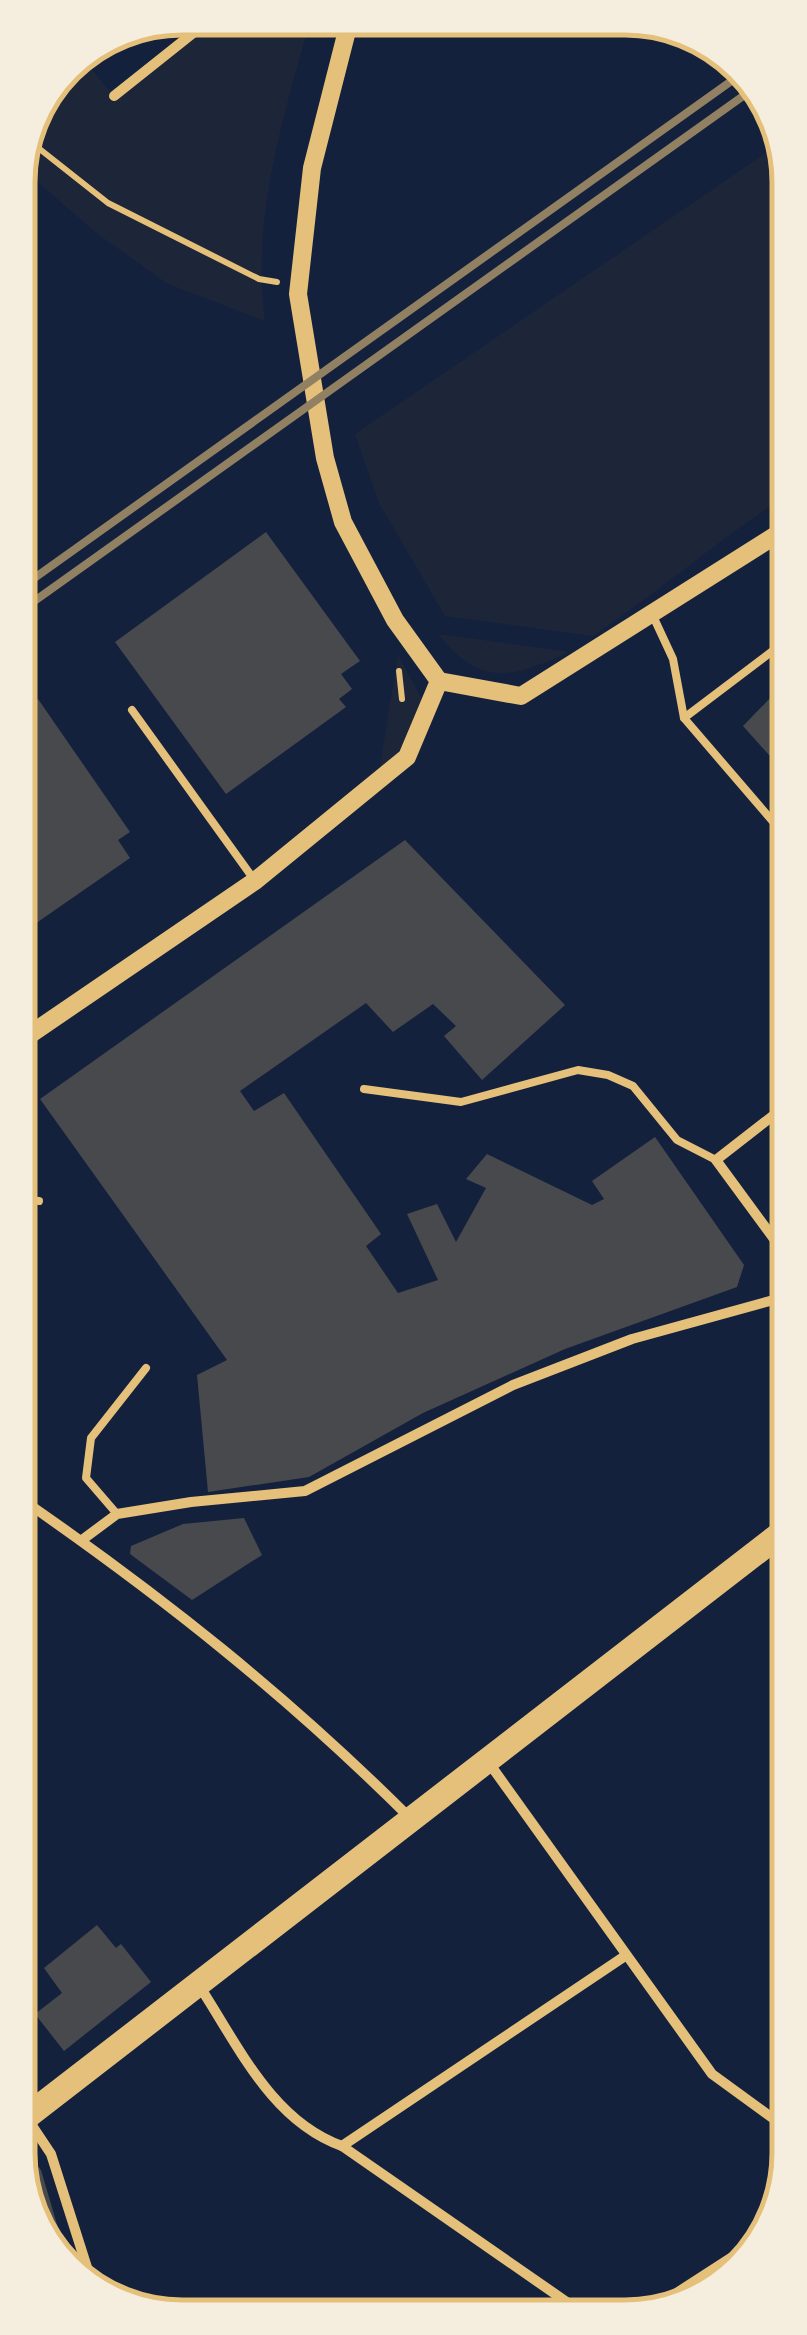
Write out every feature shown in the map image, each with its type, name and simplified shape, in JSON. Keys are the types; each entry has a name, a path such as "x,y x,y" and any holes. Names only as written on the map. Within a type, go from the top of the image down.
{"main road":[{"path":"35,2110 772,1541"}],"street":[{"path":"114,96 191,35"},
{"path":"346,35 312,168 298,289 325,458 358,558 394,620 439,681 521,696 772,538"},
{"path":"35,1031 256,881 408,757 439,681"},
{"path":"772,1116 716,1160 772,1236"},
{"path":"82,1540 117,1514 191,1502 305,1492 513,1385 632,1339 772,1300"},
{"path":"35,1508 166,1601 318,1726 413,1821"},
{"path":"489,1762 712,2074 772,2118"},
{"path":"342,2146 625,1956"},
{"path":"196,1982 280,2108 310,2134 342,2146 564,2300"},
{"path":"35,2134 50,2154 85,2263"}],"lane":[{"path":"653,615 673,659 684,718 772,821"},
{"path":"684,718 772,651"},
{"path":"132,710 256,881"},
{"path":"364,1088 461,1102 578,1070 593,1072 633,1086 677,1140 716,1160"},
{"path":"35,1201 39,1201"},
{"path":"117,1514 86,1478 90,1438 146,1368"}],"path":[{"path":"39,149 108,202 260,280 298,289"},
{"path":"394,620 408,757"}],"shaded area":[{"path":"191,35 306,35 280,130 266,206 262,244 265,321 168,284 99,235 35,180 40,144 65,93 90,68 114,96"},
{"path":"768,151 772,182 772,505 593,636 445,616 379,503 355,434"},
{"path":"439,635 569,652 531,668 498,673 469,664"},
{"path":"398,655 424,703 419,745 378,779"}],"building":[{"path":"266,532 360,661 341,674 352,689 339,699 346,707 226,794 115,642"},
{"path":"772,696 772,758 743,726"},
{"path":"38,699 130,832 118,840 130,858 35,924"},
{"path":"405,840 565,1005 482,1080 444,1036 456,1026 433,1004 393,1032 366,1003 240,1091 254,1111 284,1093 381,1234 366,1246 398,1293 438,1280 407,1214 437,1204 456,1242 486,1188 466,1179 487,1154 592,1205 604,1199 592,1181 655,1137 744,1265 737,1287 565,1349 423,1413 309,1477 208,1492 197,1375 227,1360 40,1099"},
{"path":"244,1518 262,1555 192,1600 130,1554 131,1546 183,1524"},
{"path":"97,1925 116,1948 121,1944 151,1982 64,2051 35,2014 62,1993 44,1968"},
{"path":"36,2164 60,2233 43,2200"}],"railway":[{"path":"35,578 731,81"},
{"path":"35,601 743,96"}]}
